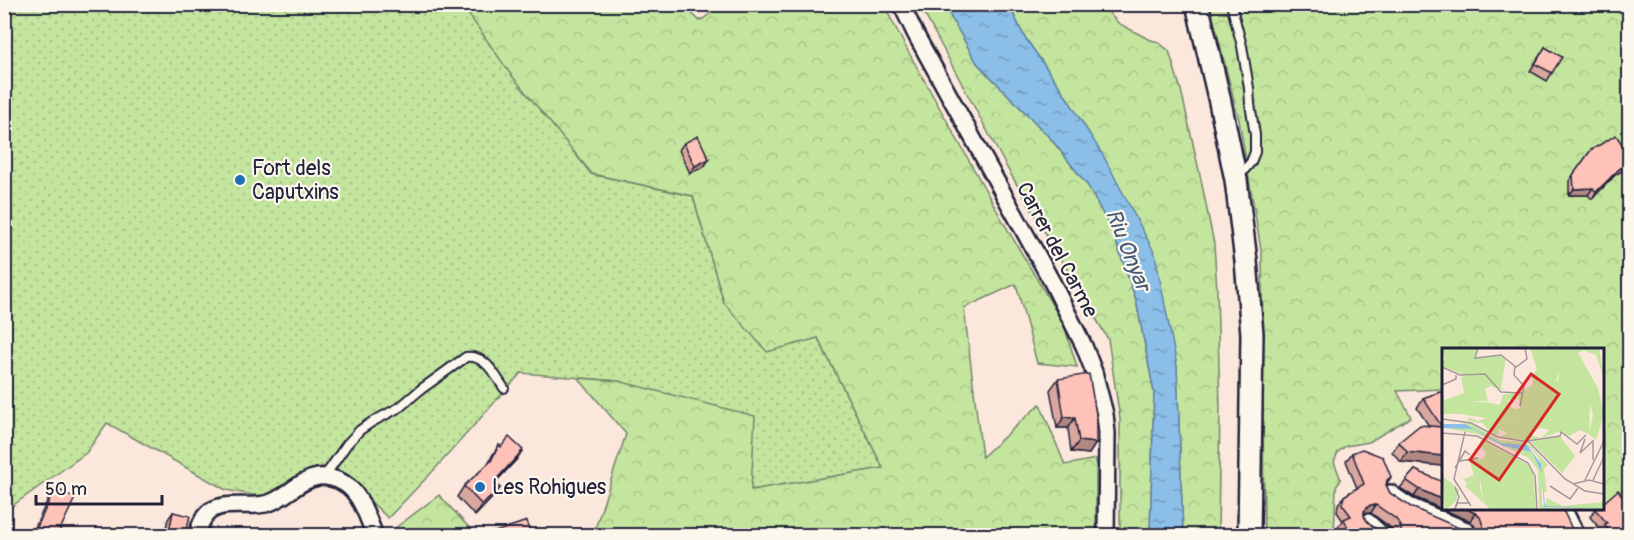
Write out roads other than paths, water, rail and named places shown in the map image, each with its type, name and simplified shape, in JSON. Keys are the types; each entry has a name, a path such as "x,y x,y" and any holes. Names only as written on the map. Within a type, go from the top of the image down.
{"main road":[{"path":"1197,4 1236,180 1246,261 1252,334 1249,536"}],"street":[{"name":"Carrer del Carme","path":"902,4 916,35 1052,282 1084,346 1094,372 1105,414 1107,433 1106,536"},
{"path":"196,536 204,517 210,511 220,507 256,506 269,503 301,483 322,477 346,484 360,502 375,536"},
{"path":"1390,493 1409,506 1466,530 1469,536"},
{"path":"1564,510 1578,536"},
{"path":"1365,528 1386,536"}],"lane":[{"path":"1231,4 1242,46 1255,135 1255,152 1251,162 1236,180"},
{"path":"322,477 360,430 400,407 466,357 474,357 484,362 504,388"}],"water":[{"name":"Riu Onyar","path":"944,5 1009,5 1024,36 1066,96 1104,157 1155,254 1177,366 1183,535 1150,535 1154,392 1136,300 1113,233 1088,186 1051,139 977,63"}],"place":[{"name":"Fort dels Caputxins","path":"240,180"},
{"name":"Les Rohigues","path":"480,487"}]}
